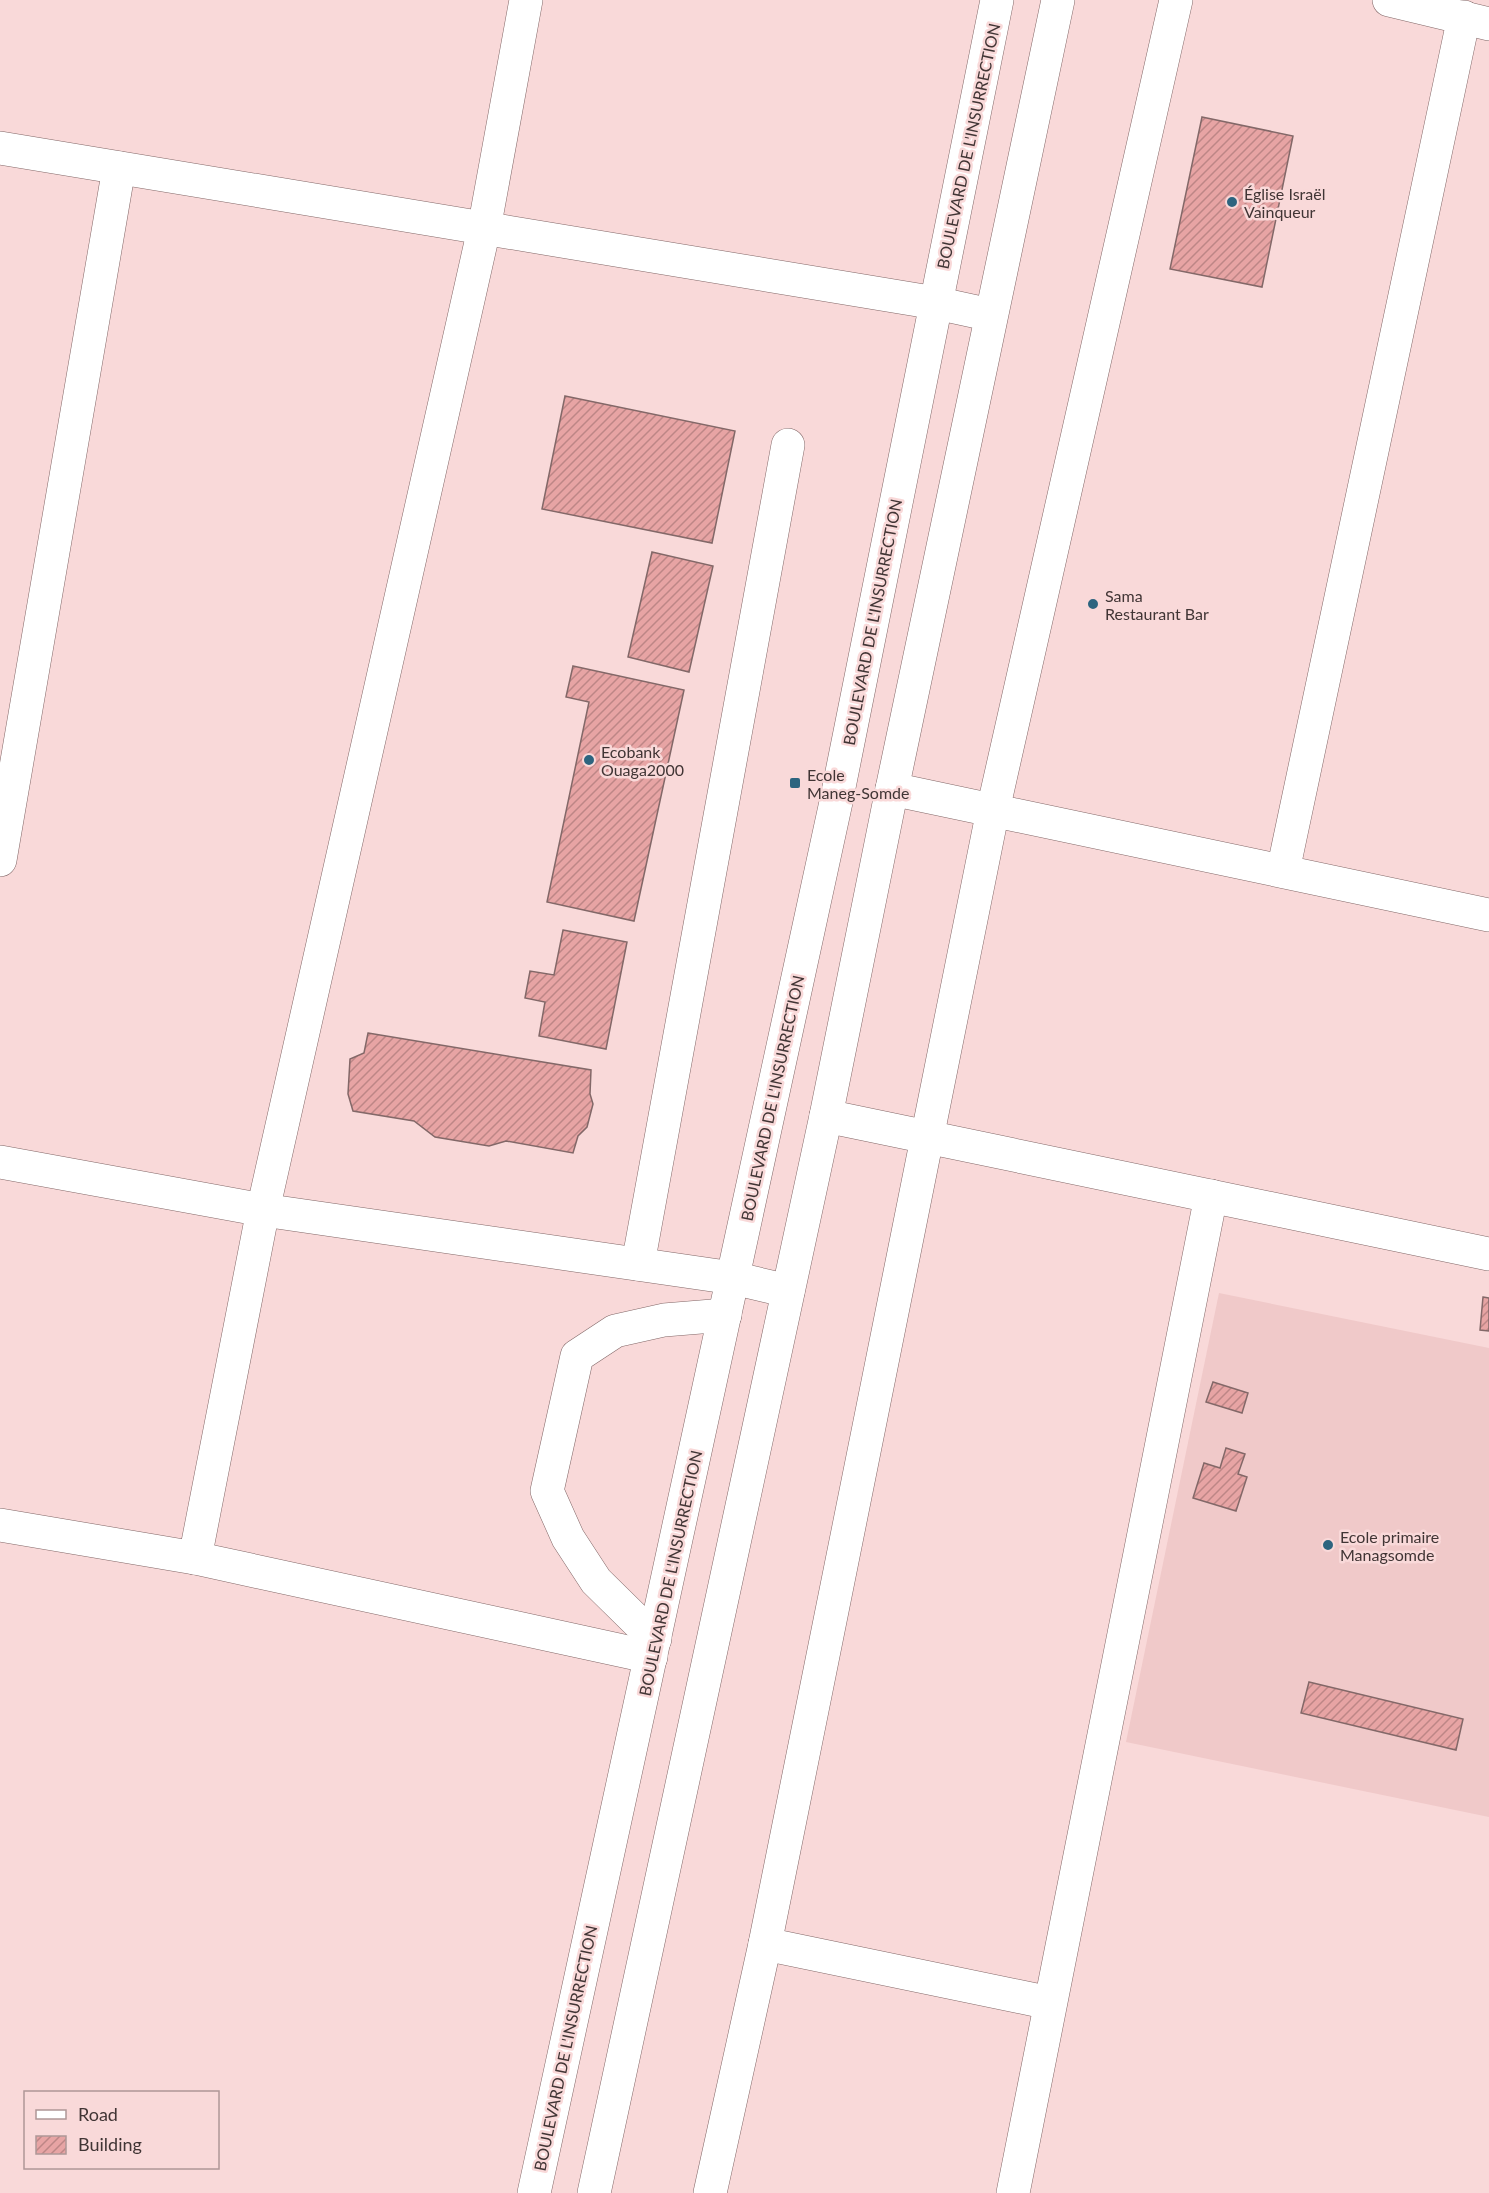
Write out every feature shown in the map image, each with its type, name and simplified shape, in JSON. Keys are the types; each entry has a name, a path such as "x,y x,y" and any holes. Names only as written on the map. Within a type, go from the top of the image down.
{"street":[{"path":"195,1558 263,1210 484,229 526,0"},
{"name":"BOULEVARD DE L'INSURRECTION","path":"534,2193 836,802 997,0"},
{"path":"594,2193 826,1116 892,789 1058,0"},
{"path":"710,2193 765,1944 993,810 1176,0"},
{"path":"1283,871 1477,21 1389,0"},
{"path":"0,148 936,303 991,315"},
{"path":"0,860 119,168"},
{"path":"638,1264 788,445"},
{"path":"892,789 1489,915"},
{"path":"826,1116 1489,1254"},
{"path":"0,1162 263,1210 733,1278 788,1291"},
{"path":"1012,2193 1211,1196"},
{"path":"653,1648 596,1581 568,1538 548,1491 550,1480 577,1356 615,1331 664,1320 725,1315"},
{"path":"0,1526 195,1558 653,1648"},
{"path":"765,1944 1050,2003"}],"shaded area":[{"name":"Ecole primaire Managsomde","path":"1219,1293 1489,1348 1489,1817 1126,1742"}],"building":[{"name":"Église Israël Vainqueur","path":"1202,117 1293,136 1262,287 1170,269"},
{"path":"565,396 735,431 712,543 542,509"},
{"path":"652,552 713,566 689,672 628,657"},
{"path":"573,666 684,690 634,921 547,902 589,702 566,697"},
{"path":"563,930 627,942 606,1049 539,1036 545,1002 525,998 530,971 554,975"},
{"path":"368,1033 591,1070 590,1094 593,1104 587,1127 578,1136 573,1153 506,1141 489,1146 435,1137 414,1121 353,1111 348,1094 350,1059 364,1053"},
{"path":"1483,1297 1489,1298 1489,1331 1480,1330"},
{"path":"1213,1382 1248,1393 1242,1413 1206,1402"},
{"path":"1226,1448 1245,1454 1238,1474 1247,1477 1236,1511 1193,1498 1204,1463 1220,1468"},
{"path":"1309,1682 1463,1719 1456,1750 1301,1713"}],"place":[{"name":"Église Israël Vainqueur","path":"1232,202"},
{"name":"Sama Restaurant Bar","path":"1093,604"},
{"name":"Ecobank Ouaga2000","path":"589,760"},
{"name":"Ecole Maneg-Somde","path":"795,783"},
{"name":"Ecole primaire Managsomde","path":"1328,1545"}]}
